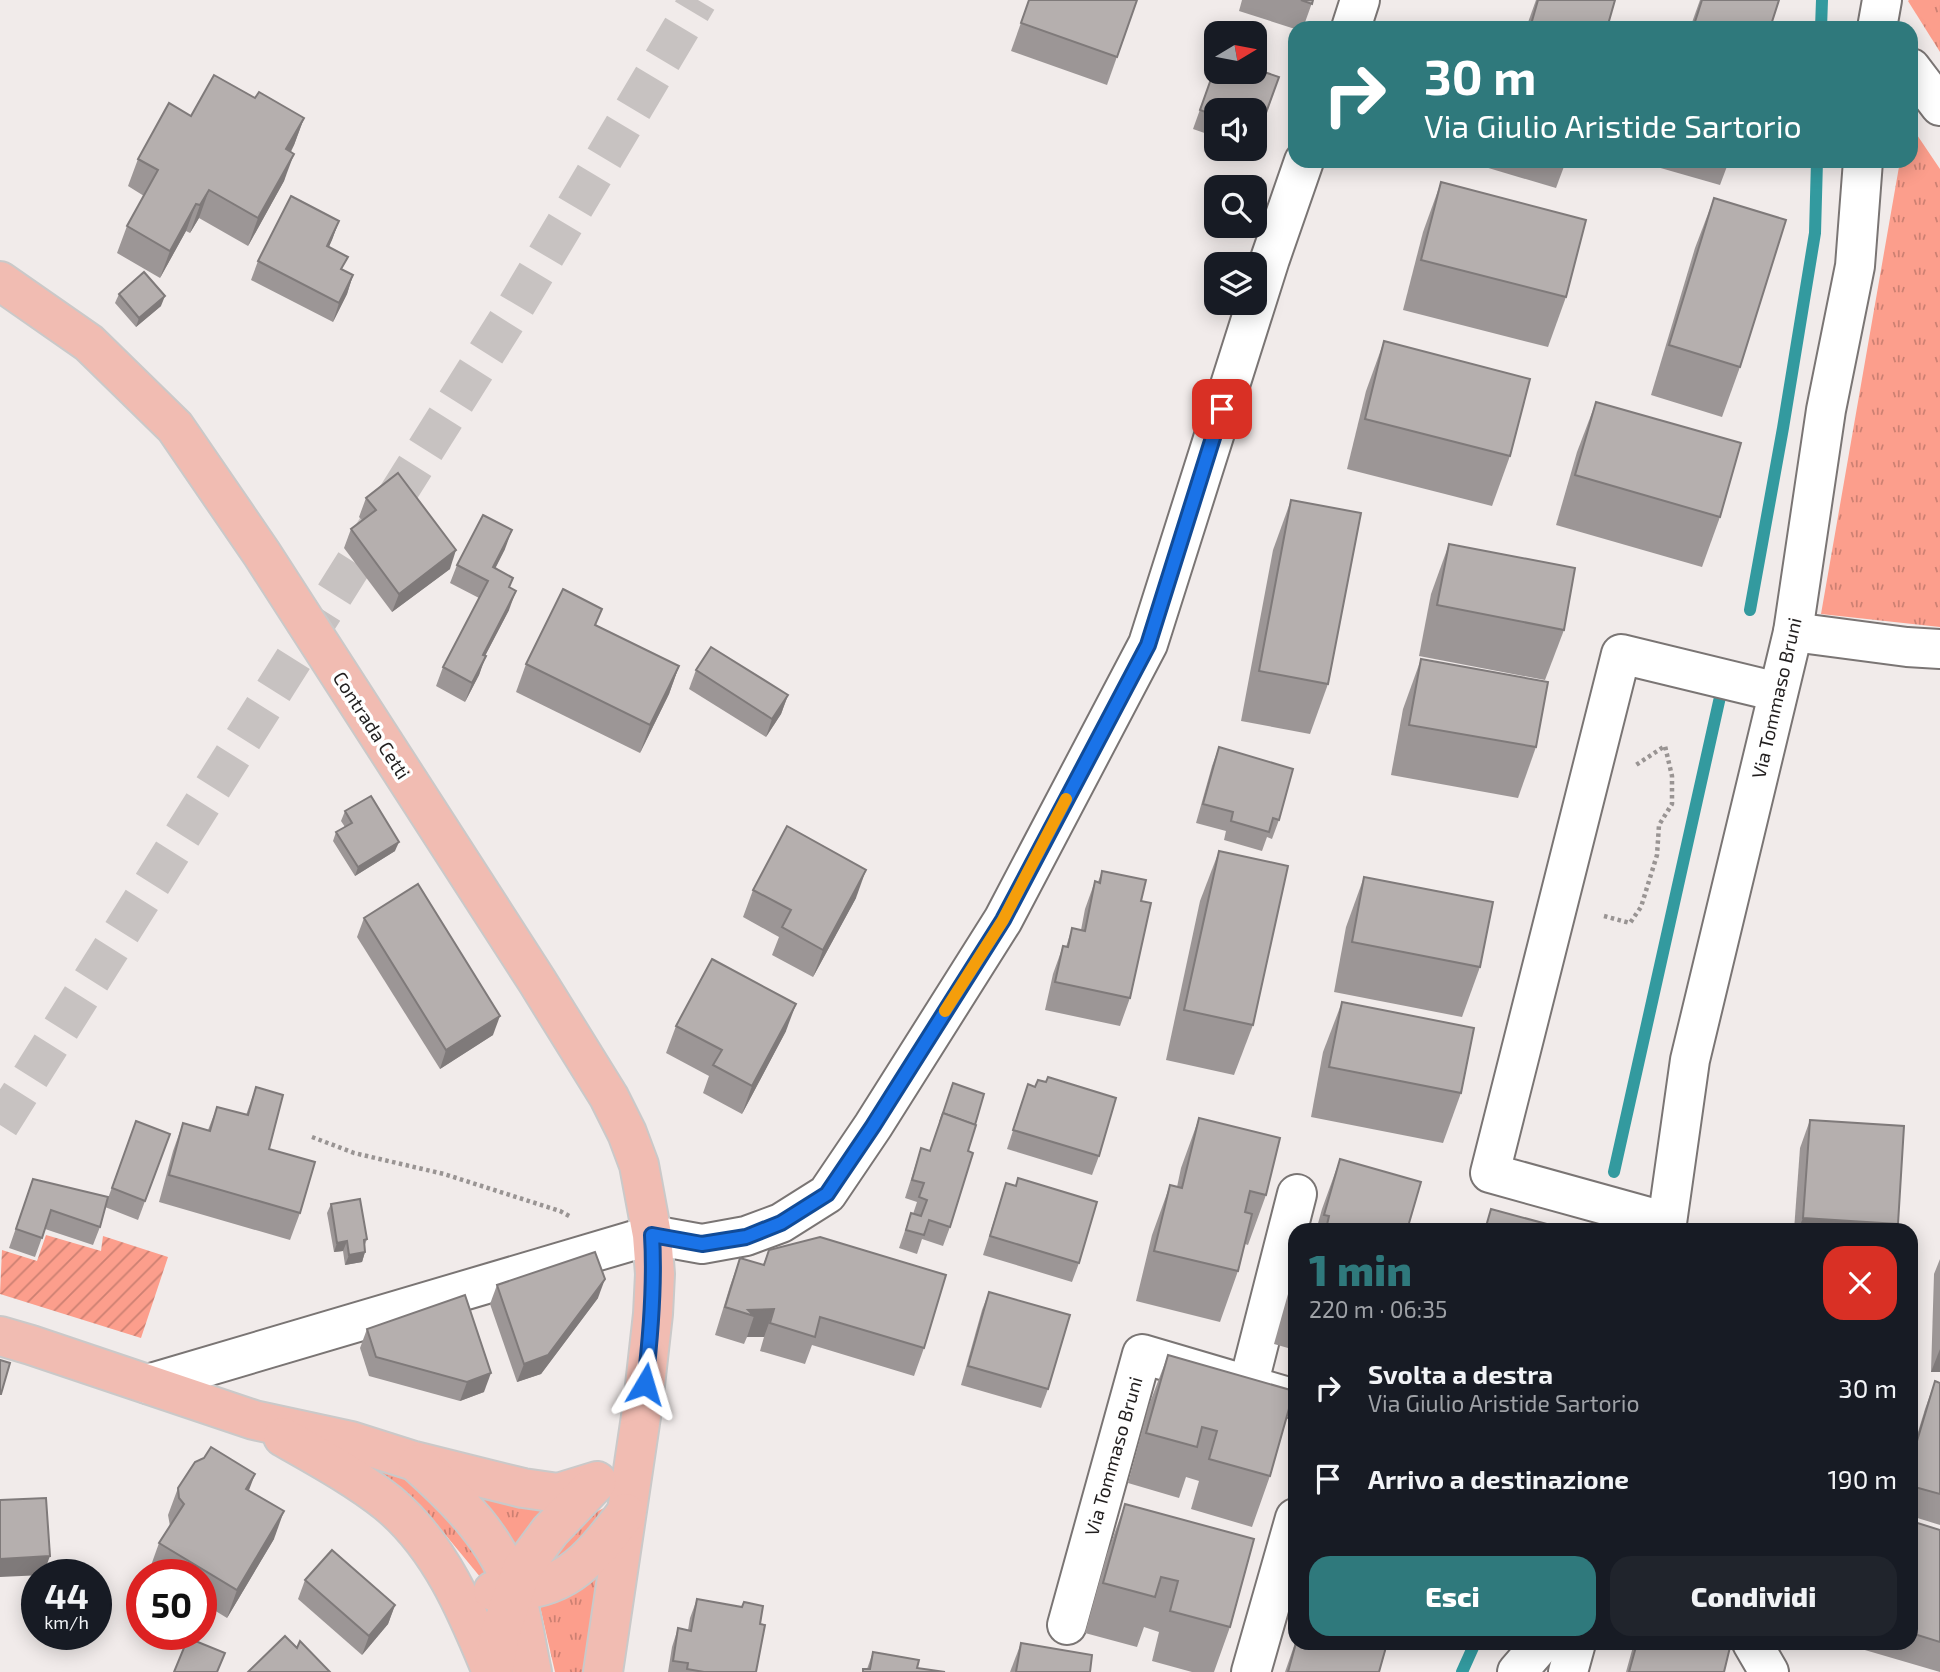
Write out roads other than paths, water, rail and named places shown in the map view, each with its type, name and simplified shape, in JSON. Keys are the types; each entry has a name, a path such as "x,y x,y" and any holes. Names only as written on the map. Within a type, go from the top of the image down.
{"main road":[{"name":"Contrada Cetti","path":"0,281 89,343 176,428 262,554 547,998 609,1097 626,1133 639,1165 652,1235 655,1274 643,1403 603,1672"},
{"path":"0,1336 254,1420 351,1441 414,1461 549,1492 570,1491 597,1481"},
{"path":"493,1672 500,1633 527,1560 612,1462 643,1403"},
{"path":"254,1420 338,1469 387,1503 412,1527 441,1564 493,1672"},
{"path":"414,1461 458,1501 495,1550 515,1591 532,1672"},
{"path":"441,1564 461,1580 495,1591 515,1591 548,1584 573,1573 601,1546 627,1511"}],"street":[{"path":"1353,21 1360,0"},
{"path":"1878,21 1882,0"},
{"path":"1918,77 1940,106"},
{"path":"148,1384 652,1235 702,1244 746,1237 781,1223 827,1194 1003,920 1148,645 1270,259 1302,168"},
{"name":"Via Tommaso Bruni","path":"1666,1223 1690,1060 1793,632 1826,410 1856,266 1863,168"},
{"path":"1793,632 1907,648 1940,649"},
{"path":"1656,1223 1490,1173 1621,654 1778,692"},
{"path":"1290,1223 1297,1194"},
{"path":"1248,1385 1288,1229"},
{"name":"Via Tommaso Bruni","path":"1066,1625 1142,1354 1288,1397"},
{"path":"1251,1672 1288,1542"},
{"path":"1517,1672 1536,1650"},
{"path":"1568,1672 1574,1650"},
{"path":"1756,1650 1769,1672"}],"waterway":[{"path":"1821,21 1822,0"},
{"path":"1750,610 1815,233 1817,168"},
{"path":"1614,1172 1722,688"},
{"path":"1603,1223 1605,1215"},
{"path":"1462,1672 1472,1650"}],"tunnel":[{"path":"0,1125 516,306 698,0"}]}
